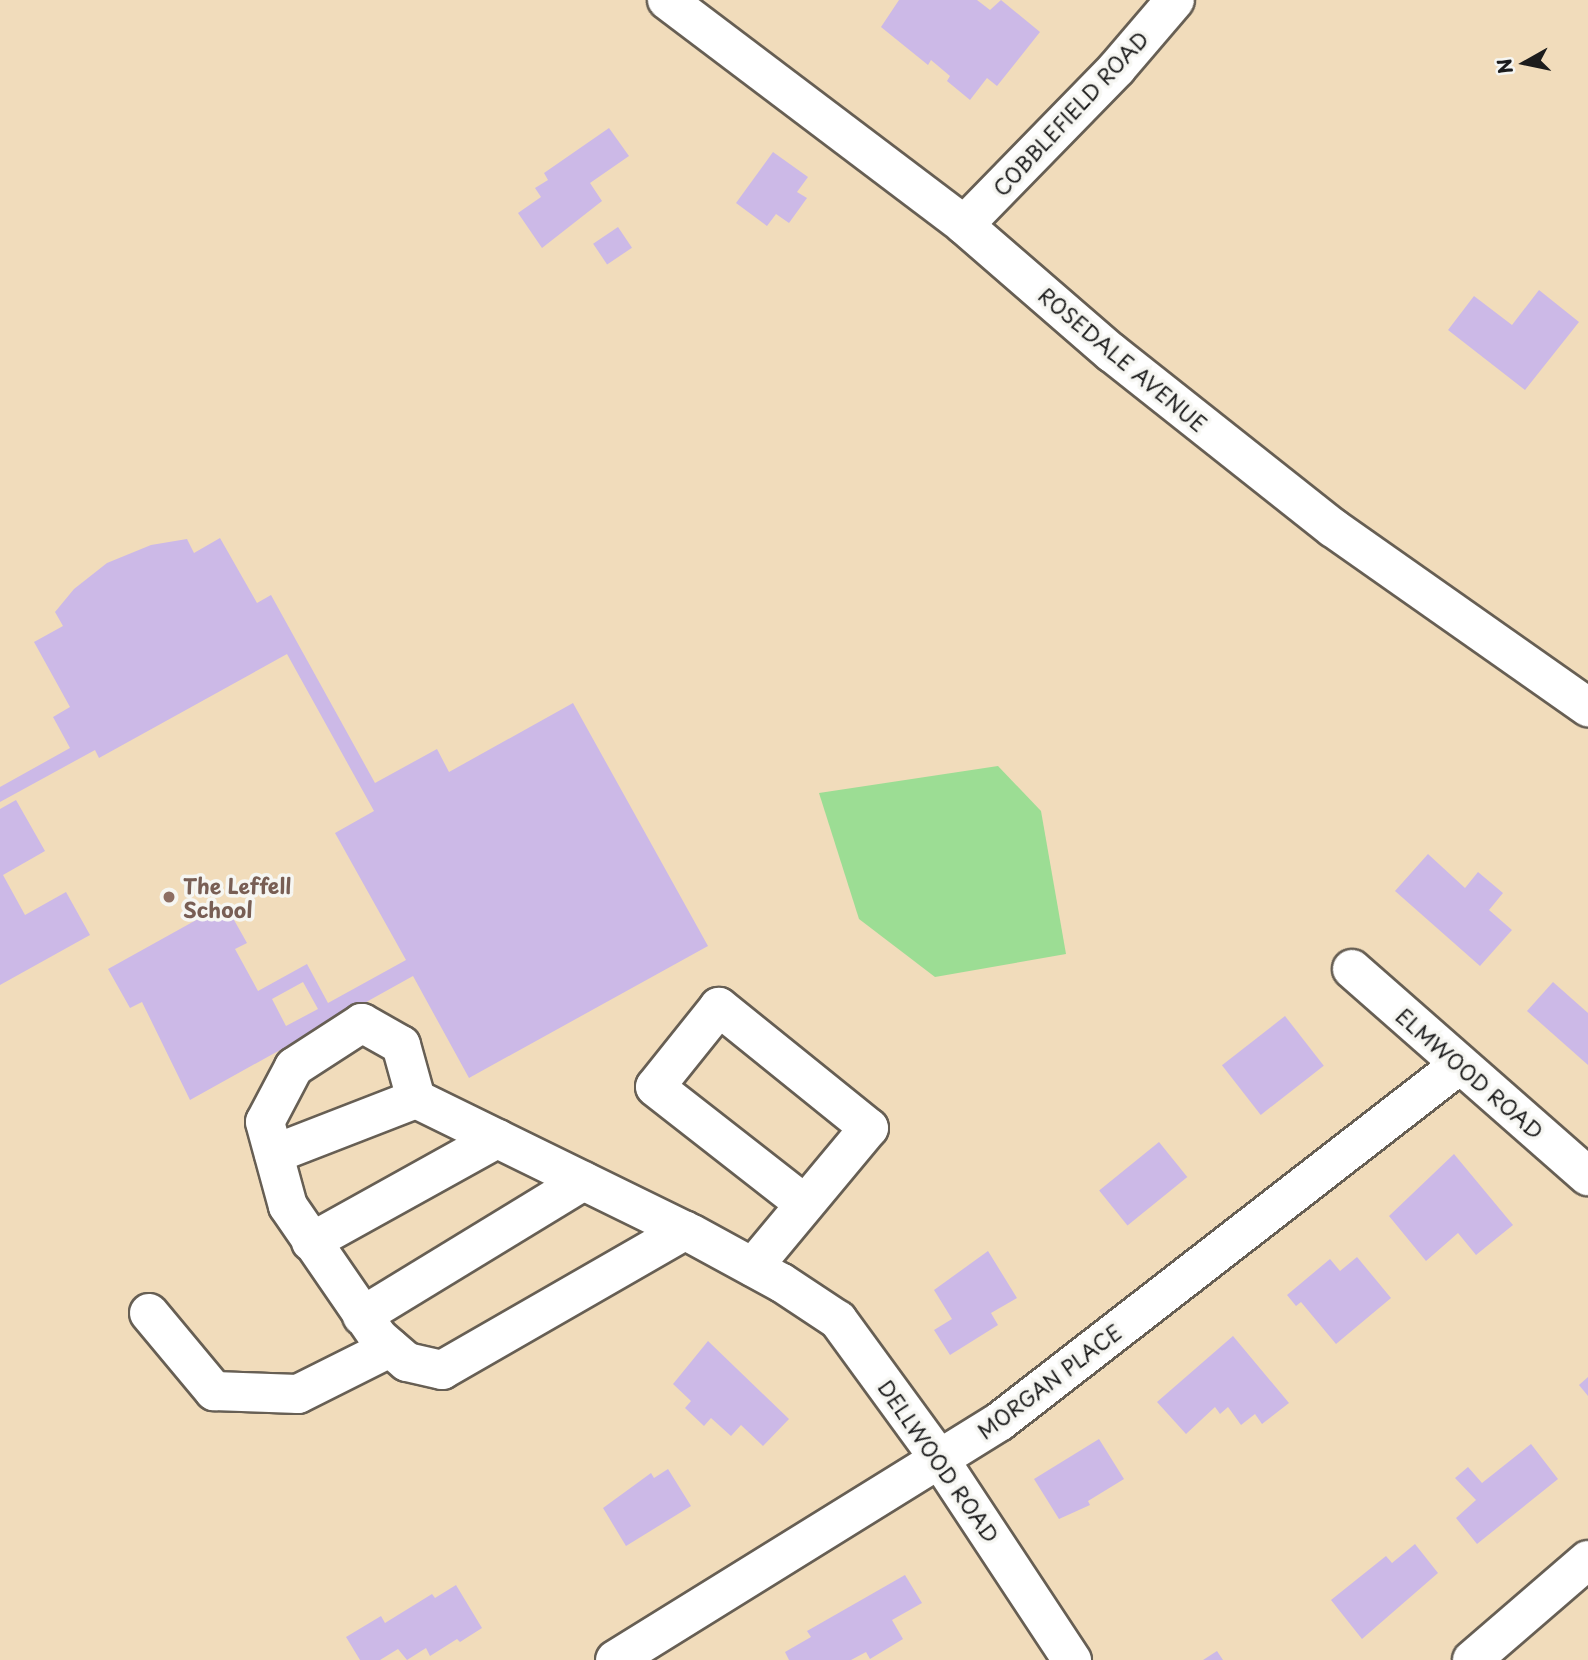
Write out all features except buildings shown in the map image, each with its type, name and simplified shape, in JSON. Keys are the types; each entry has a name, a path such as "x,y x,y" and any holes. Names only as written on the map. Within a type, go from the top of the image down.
{"street":[{"name":"ROSEDALE AVENUE","path":"667,0 964,225 1112,353 1332,528 1588,707"},
{"name":"COBBLEFIELD ROAD","path":"964,225 1116,68 1175,0"},
{"name":"ELMWOOD ROAD","path":"1352,970 1458,1066 1588,1176"},
{"path":"767,1275 805,1204 869,1128 719,1007 654,1087 805,1204"},
{"path":"269,1138 416,1099 401,1045 362,1023 294,1068 269,1138 288,1206 362,1316 390,1348 407,1362 442,1370 685,1230"},
{"name":"MORGAN PLACE","path":"615,1660 999,1422 1458,1066"},
{"name":"DELLWOOD ROAD","path":"416,1099 685,1230 767,1275 838,1320 940,1460 1072,1660"},
{"path":"311,1242 496,1139"},
{"path":"362,1316 583,1181"},
{"path":"149,1312 214,1391 298,1394 390,1348"},
{"path":"1472,1660 1588,1560"}],"green space":[{"path":"998,766 1041,811 1066,954 935,977 859,919 819,793"}],"place":[{"name":"The Leffell School","path":"169,897"}]}
